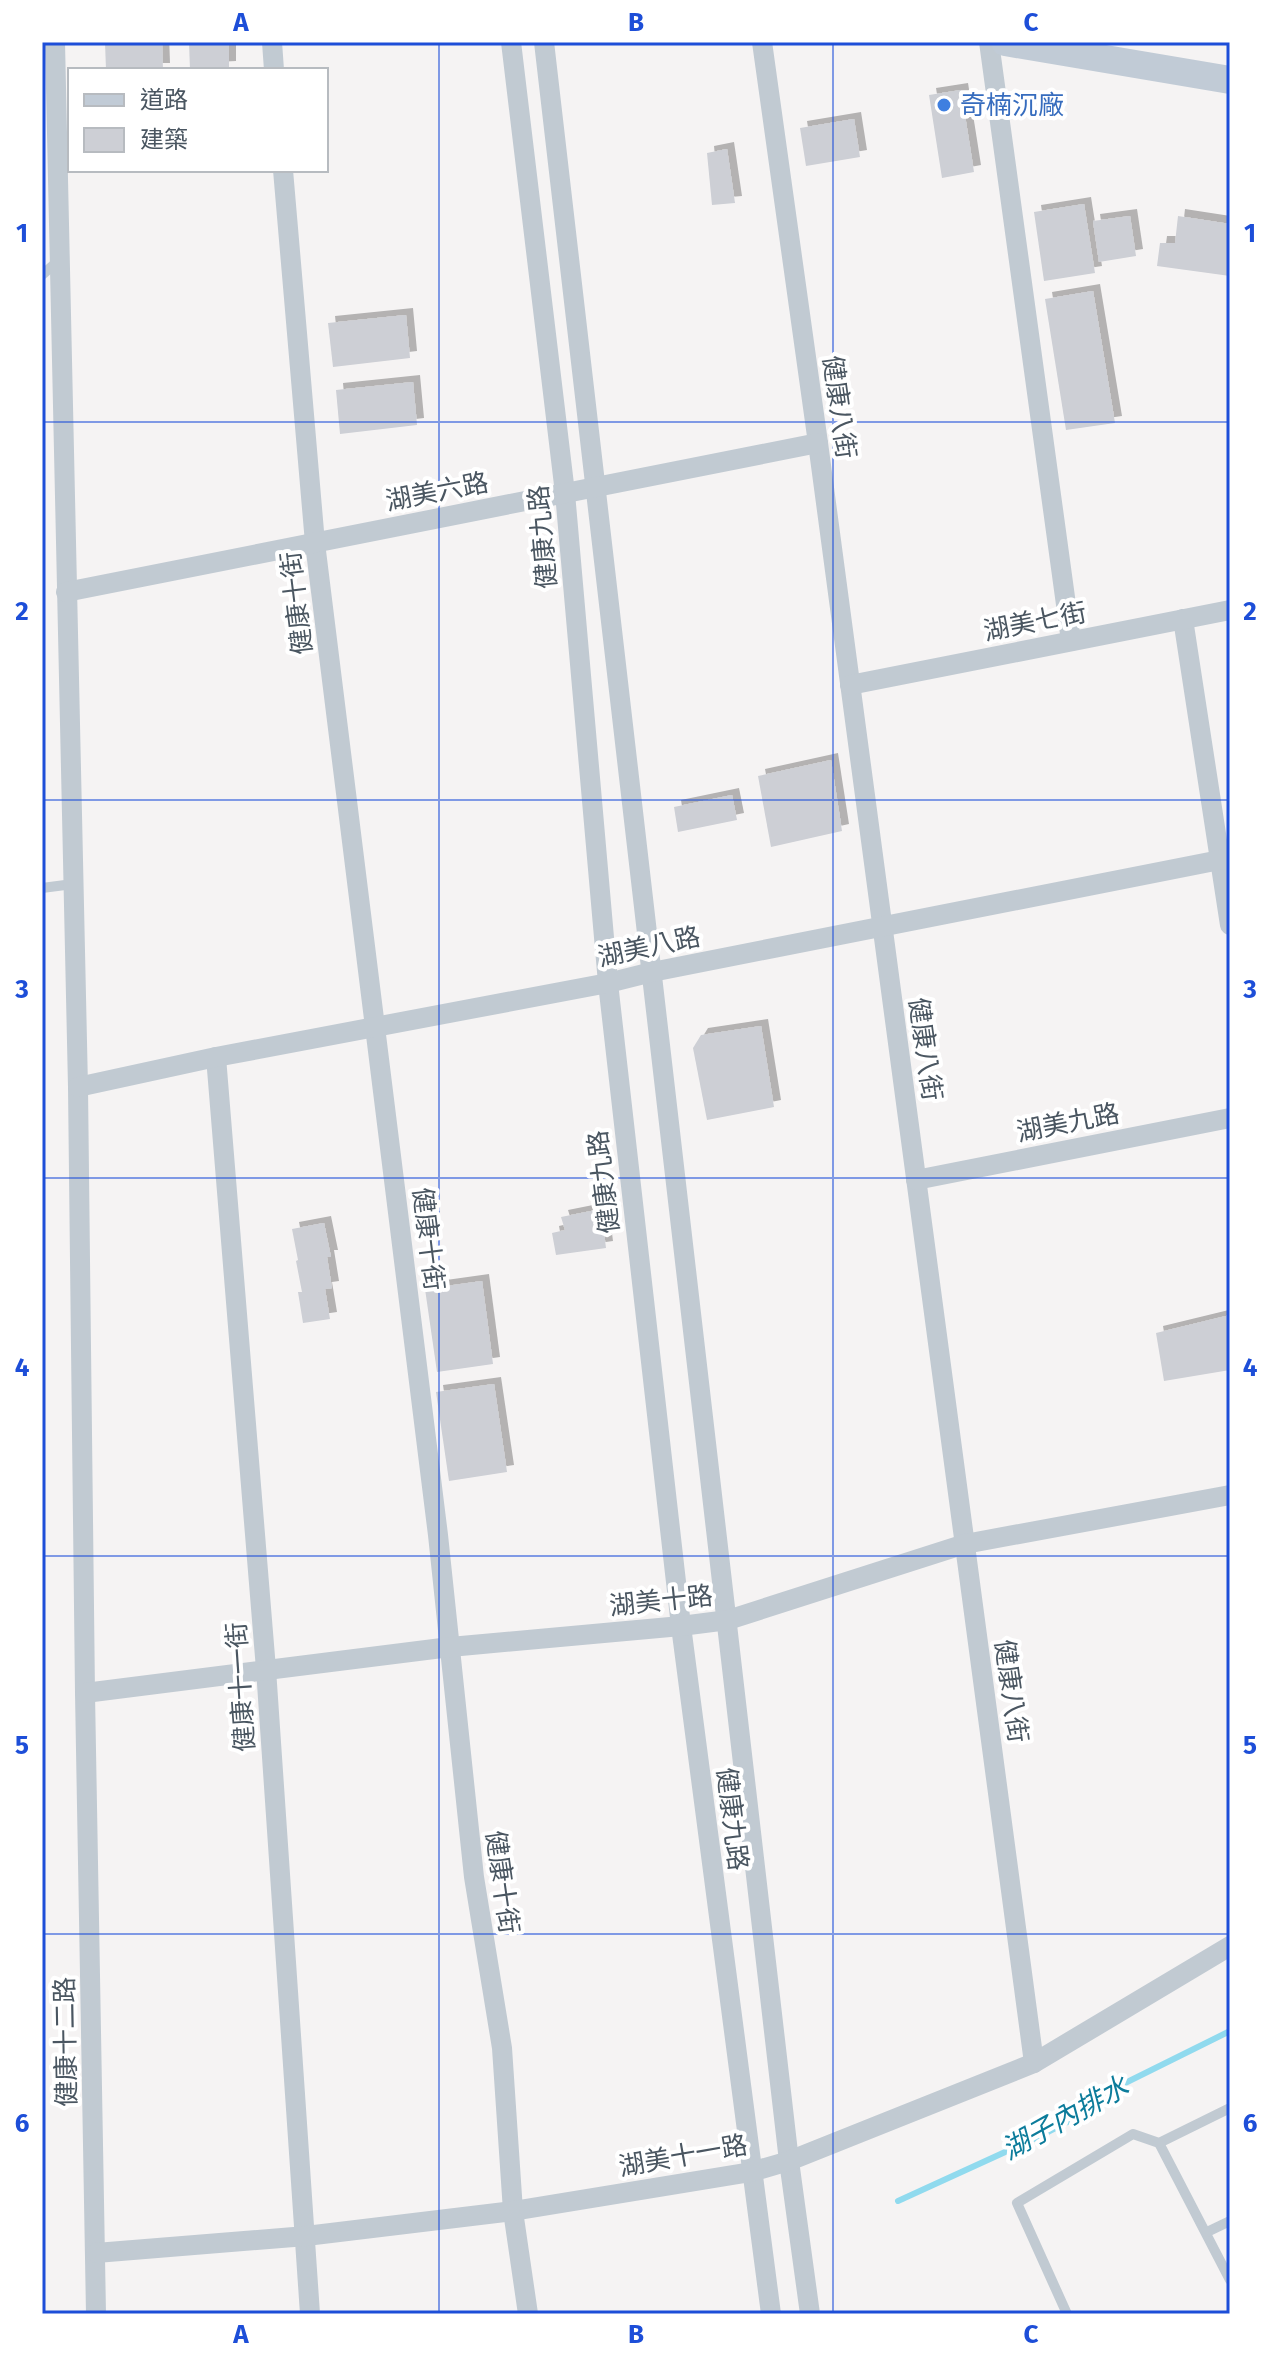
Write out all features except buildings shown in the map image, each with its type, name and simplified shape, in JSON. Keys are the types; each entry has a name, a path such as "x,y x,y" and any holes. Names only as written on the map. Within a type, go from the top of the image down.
{"street":[{"name":"健康十二路","path":"55,42 50,160 59,260 78,1087 96,2314"},
{"path":"272,42 274,68"},
{"name":"健康九路","path":"511,42 565,493 608,983 681,1626 771,2314"},
{"path":"544,42 789,2161 810,2314"},
{"name":"健康八街","path":"762,42 1034,2063"},
{"path":"989,42 1071,641"},
{"path":"1005,42 1230,80"},
{"name":"健康十街","path":"283,172 315,543 438,1535 474,1877 502,2048 513,2211 528,2314"},
{"name":"湖美六路","path":"66,592 818,443"},
{"name":"湖美七街","path":"850,685 1230,610"},
{"path":"1183,619 1225,859 1230,925"},
{"name":"湖美八路","path":"78,1087 216,1057 608,983 1225,859"},
{"name":"健康十一街","path":"216,1057 266,1669 310,2314"},
{"name":"湖美九路","path":"916,1180 1230,1118"},
{"name":"湖美十路","path":"85,1693 450,1647 728,1620 965,1544 1230,1495"},
{"name":"湖美十一路","path":"96,2253 306,2236 513,2211 751,2172 789,2161 1034,2063 1230,1946"}],"lane":[{"path":"42,275 59,260"},
{"path":"42,888 73,884"},
{"path":"1159,2143 1230,2108"},
{"path":"1067,2314 1017,2203 1133,2134 1159,2143 1230,2280"},
{"path":"1207,2232 1230,2221"}],"waterway":[{"name":"湖子內排水","path":"898,2201 1038,2137 1069,2121 1103,2094 1230,2031"}],"place":[{"name":"奇楠沉廠","path":"944,105"}]}
